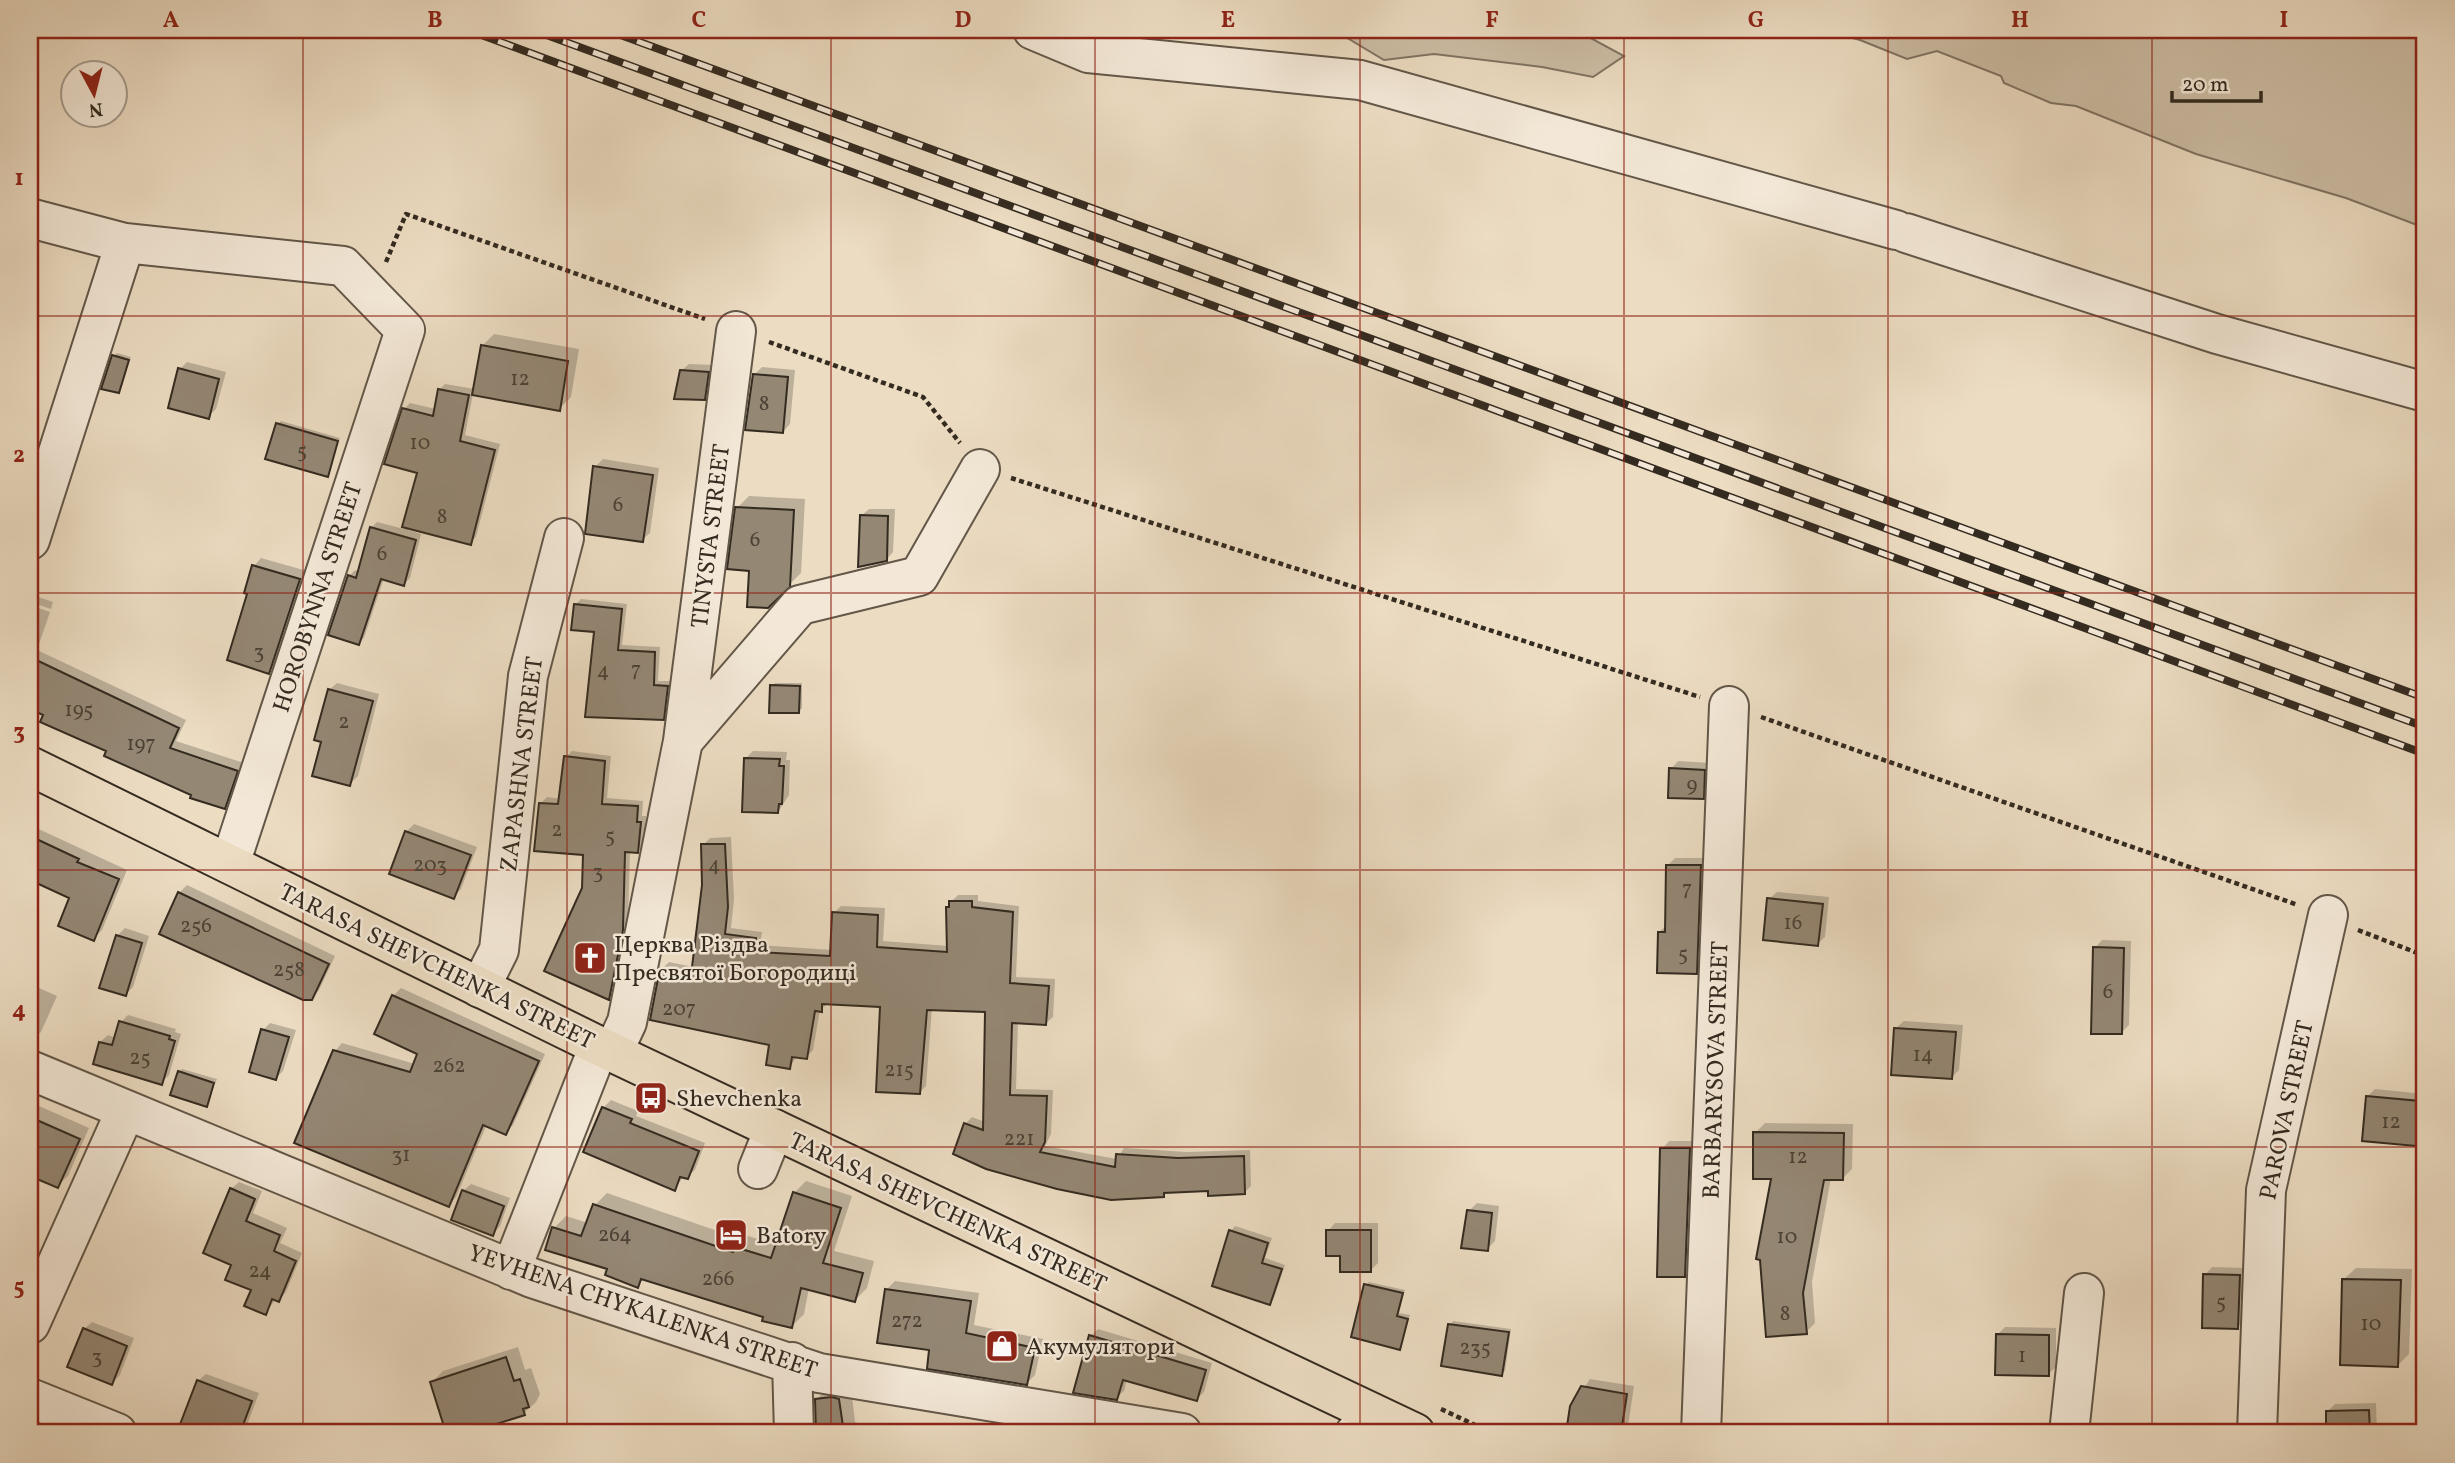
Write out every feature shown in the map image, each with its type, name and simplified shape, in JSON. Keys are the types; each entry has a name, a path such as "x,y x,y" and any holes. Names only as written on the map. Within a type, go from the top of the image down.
{"main road":[{"name":"TARASA SHEVCHENKA STREET","path":"30,766 606,1049 1406,1429"}],"street":[{"path":"1033,30 1088,53 1360,80 1901,231 2217,334 2425,393"},
{"path":"30,218 125,243 343,266 372,295"},
{"path":"30,540 125,243"},
{"name":"HOROBYNNA STREET","path":"230,864 405,330 372,295"},
{"name":"TINYSTA STREET","path":"512,1270 606,1049 627,1022 683,741 736,331"},
{"name":"TINYSTA STREET","path":"683,741 800,605 919,576 980,468"},
{"name":"ZAPASHNA STREET","path":"480,988 499,950 528,676 564,538"},
{"name":"BARBARYSOVA STREET","path":"1701,1433 1729,706"},
{"name":"PAROVA STREET","path":"2257,1433 2266,1189 2328,915"},
{"name":"YEVHENA CHYKALENKA STREET","path":"30,1070 512,1270 819,1373 1182,1433"},
{"path":"30,1324 126,1110"},
{"path":"758,1169 774,1129"},
{"path":"2069,1433 2084,1293"},
{"path":"792,1362 794,1433"},
{"path":"30,1398 117,1433"},
{"path":"1355,1433 1406,1429"}],"path":[{"path":"372,295 406,214 923,397 980,468 1729,706 2328,915 2373,938 2425,956"}],"shaded area":[{"path":"1334,30 1576,30 1624,56 1593,77 1542,67 1434,54 1384,60"},
{"path":"1709,30 1795,30 1761,38"},
{"path":"1824,30 2425,30 2425,228 2346,198 2196,154 2076,106 2051,103 2004,83 2001,76 1937,51 1907,59 1860,40"}],"building":[{"path":"481,345 568,361 560,411 472,395"},
{"path":"112,355 129,360 119,393 101,389"},
{"path":"178,368 219,379 209,419 168,408"},
{"path":"680,370 709,372 705,400 674,399"},
{"path":"753,374 788,377 783,433 745,430"},
{"path":"438,389 469,395 460,441 495,450 471,545 402,527 417,473 384,464 402,408 433,416"},
{"path":"276,423 338,441 328,477 265,459"},
{"path":"593,466 653,475 643,542 585,534"},
{"path":"735,507 794,510 790,587 768,608 747,607 749,571 727,569"},
{"path":"860,515 888,516 887,561 858,567"},
{"path":"370,527 416,540 404,586 381,579 359,645 328,635 348,575 356,578"},
{"path":"252,565 300,579 269,674 227,660 247,594 244,593"},
{"path":"574,604 622,609 618,650 655,652 654,685 668,686 664,720 585,717 594,632 571,630"},
{"path":"30,657 179,728 170,748 238,771 225,809 190,798 191,795 104,756 106,751 40,722 43,715 30,709"},
{"path":"770,685 800,686 799,713 769,713"},
{"path":"328,689 373,701 350,786 312,776 321,742 314,740"},
{"path":"564,756 605,761 602,804 638,806 637,822 641,822 638,853 625,852 623,930 609,1000 544,971 582,888 583,855 534,851 539,803 558,804"},
{"path":"744,758 780,759 779,766 784,766 782,804 779,804 778,813 742,812"},
{"path":"1669,768 1705,770 1704,799 1668,798"},
{"path":"405,831 471,855 454,899 389,874"},
{"path":"30,836 79,859 77,862 119,879 94,941 58,926 69,898 30,880"},
{"path":"701,844 725,844 728,907 725,934 756,938 755,952 830,956 832,912 878,915 877,947 947,952 946,907 949,907 949,901 972,901 972,907 1013,912 1010,983 1049,986 1046,1025 1012,1023 1010,1095 1047,1096 1045,1142 1040,1152 1115,1167 1116,1154 1178,1158 1244,1156 1245,1194 1208,1196 1208,1191 1111,1200 1057,1189 986,1169 953,1154 964,1123 983,1130 985,1012 927,1010 920,1094 876,1092 880,1007 822,1004 822,1012 815,1011 807,1059 792,1057 790,1069 766,1065 769,1045 650,1020 660,968 691,975 702,885"},
{"path":"1666,865 1701,865 1697,974 1657,973 1658,932 1665,932"},
{"path":"178,892 329,964 312,1000 303,1000 159,934"},
{"path":"1767,898 1823,904 1818,946 1763,940"},
{"path":"116,935 142,943 126,996 99,988"},
{"path":"2093,947 2124,948 2122,1034 2091,1034"},
{"path":"392,995 539,1061 506,1135 483,1125 449,1207 294,1143 333,1050 410,1072 417,1054 374,1034"},
{"path":"119,1021 170,1036 169,1039 175,1041 162,1085 93,1064 99,1042 112,1045"},
{"path":"1894,1028 1956,1032 1952,1079 1891,1075"},
{"path":"261,1029 289,1037 276,1080 249,1072"},
{"path":"178,1071 214,1083 207,1107 170,1095"},
{"path":"2366,1096 2420,1101 2416,1146 2362,1141"},
{"path":"602,1107 632,1119 630,1123 699,1151 688,1179 680,1177 675,1191 583,1152"},
{"path":"30,1117 80,1139 58,1188 30,1176"},
{"path":"1753,1132 1844,1133 1843,1180 1824,1180 1803,1293 1807,1334 1766,1337 1760,1260 1756,1259 1771,1179 1753,1179"},
{"path":"1660,1148 1690,1148 1685,1277 1657,1277"},
{"path":"230,1188 255,1199 246,1221 280,1235 274,1251 296,1261 279,1302 272,1299 266,1315 244,1306 251,1290 225,1280 231,1265 203,1253"},
{"path":"462,1190 504,1206 493,1236 451,1220"},
{"path":"793,1192 841,1208 823,1263 863,1273 855,1302 801,1288 792,1328 762,1321 763,1317 641,1279 638,1288 605,1275 607,1269 545,1250 552,1227 581,1236 593,1204 733,1252 735,1247 771,1258"},
{"path":"1467,1210 1492,1213 1488,1251 1461,1248"},
{"path":"1229,1230 1268,1243 1262,1263 1282,1269 1270,1305 1212,1286"},
{"path":"1326,1230 1371,1230 1371,1272 1340,1272 1340,1256 1326,1256"},
{"path":"2203,1274 2240,1275 2238,1329 2202,1328"},
{"path":"2342,1279 2401,1280 2398,1367 2340,1365"},
{"path":"1364,1284 1403,1293 1397,1316 1408,1319 1400,1350 1351,1337"},
{"path":"885,1289 971,1301 966,1333 1035,1348 1027,1385 927,1369 929,1350 877,1343"},
{"path":"1448,1324 1509,1332 1502,1376 1441,1366"},
{"path":"83,1328 127,1346 112,1385 67,1367"},
{"path":"1996,1334 2049,1335 2049,1376 1995,1375"},
{"path":"1089,1335 1206,1370 1197,1401 1123,1380 1117,1400 1073,1393"},
{"path":"506,1357 514,1381 520,1379 529,1407 523,1409 525,1415 468,1433 446,1433 430,1382"},
{"path":"197,1380 252,1401 240,1433 198,1433 179,1427"},
{"path":"1581,1386 1627,1394 1621,1433 1566,1433 1570,1406"},
{"path":"815,1399 839,1399 844,1433 816,1433"},
{"path":"2369,1410 2370,1433 2326,1433 2326,1411"}],"railway":[{"path":"468,30 2425,754"},
{"path":"533,30 2425,727"},
{"path":"607,30 2425,698"}],"place":[{"name":"Церква Різдва Пресвятої Богородиці","path":"590,958"},
{"name":"Shevchenka","path":"651,1098"},
{"name":"Batory","path":"731,1235"},
{"name":"Акумулятори","path":"1002,1346"}]}
